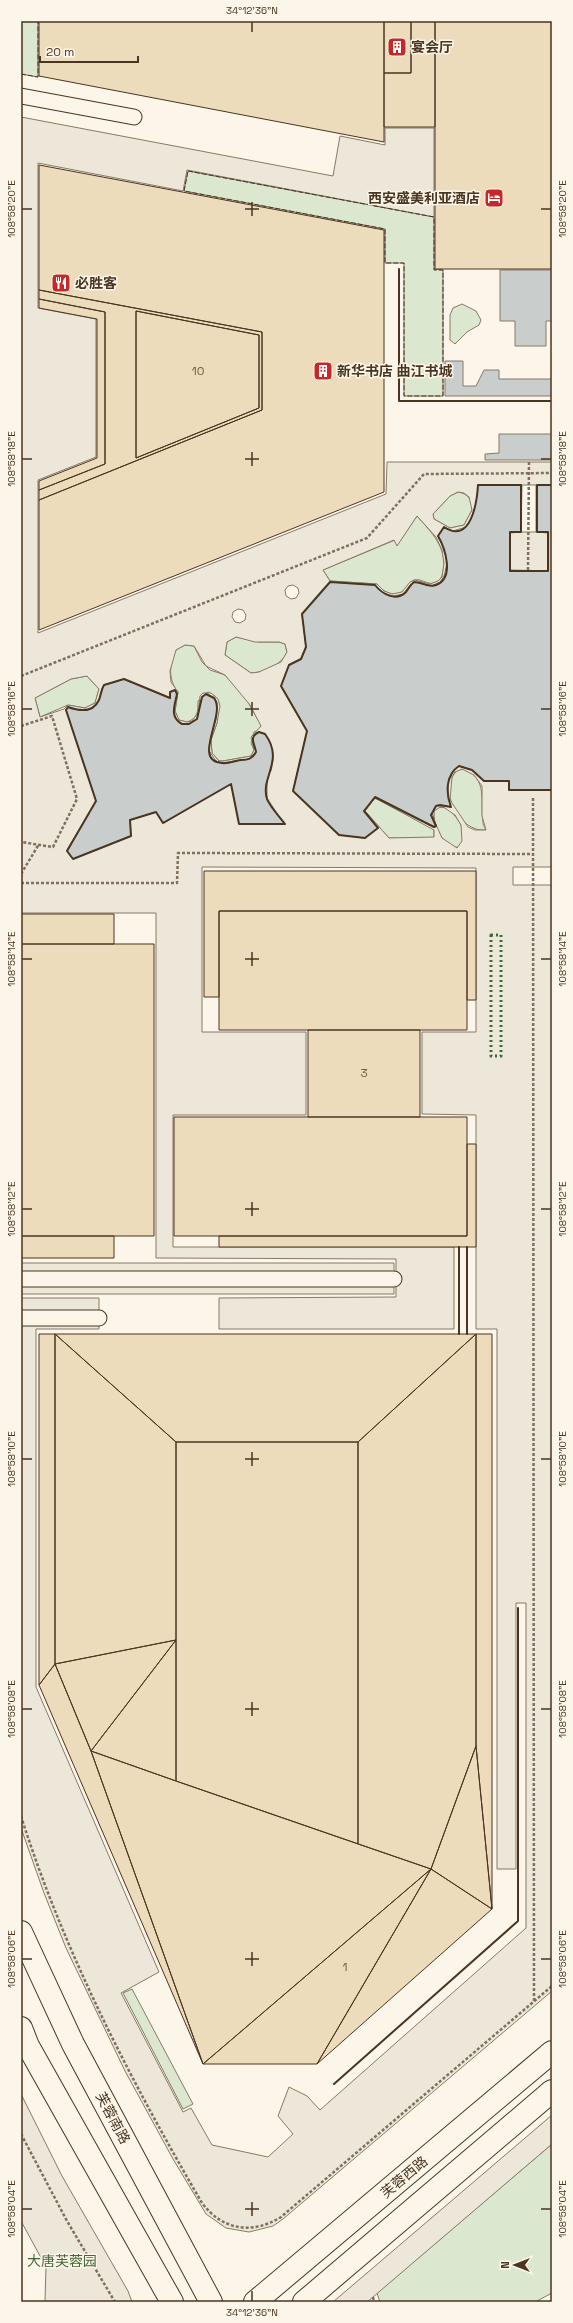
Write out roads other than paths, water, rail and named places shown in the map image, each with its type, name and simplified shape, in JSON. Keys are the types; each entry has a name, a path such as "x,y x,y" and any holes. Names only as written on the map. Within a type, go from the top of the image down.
{"main road":[{"name":"芙蓉南路","path":"21,1932 73,2044 211,2302"},
{"path":"21,2028 28,2046 172,2302"},
{"name":"芙蓉西路","path":"255,2302 552,2052"},
{"path":"304,2302 552,2091"}],"lane":[{"path":"21,96 134,117"},
{"path":"21,1279 394,1279"},
{"path":"21,1318 99,1318"}],"place":[{"name":"宴会厅","path":"397,47"},
{"name":"西安盛美利亚酒店","path":"494,198"},
{"name":"必胜客","path":"61,283"},
{"name":"新华书店 曲江书城","path":"323,371"}],"park label":[{"name":"大唐芙蓉园","path":"62,2261"}]}
